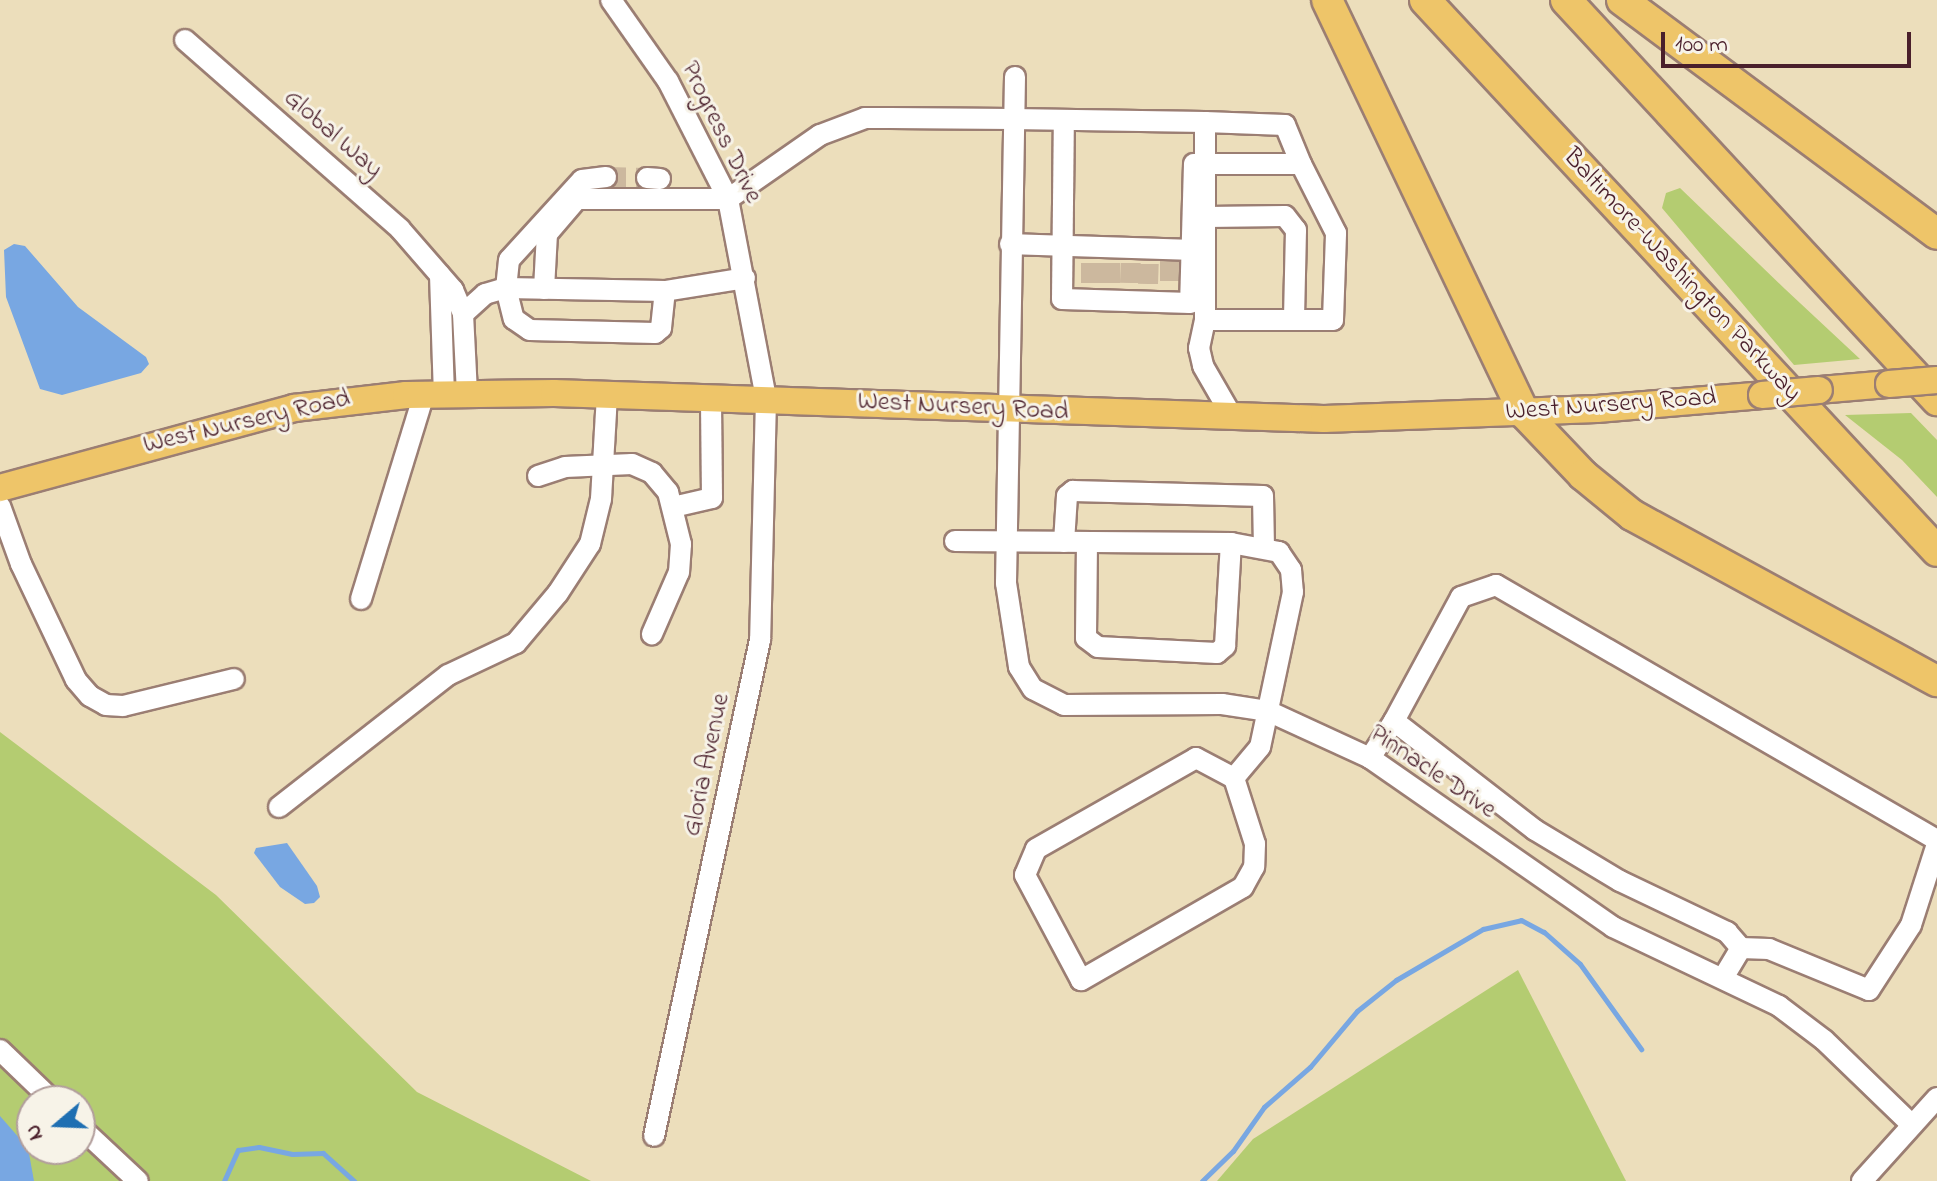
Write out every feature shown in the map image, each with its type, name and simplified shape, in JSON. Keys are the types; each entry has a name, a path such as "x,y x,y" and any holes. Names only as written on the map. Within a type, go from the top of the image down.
{"highway":[{"path":"1327,0 1524,413 1583,475 1632,515 1937,681"},
{"name":"Baltimore-Washington Parkway","path":"1425,0 1937,551"},
{"path":"1566,0 1937,400"},
{"path":"1622,0 1937,234"}],"main road":[{"name":"West Nursery Road","path":"0,488 294,408 445,394 711,397 1233,418 1524,413 1937,380"}],"street":[{"name":"Progress Drive","path":"611,0 668,81 728,199 766,399"},
{"name":"Global Way","path":"185,40 400,229 440,275 463,314 445,394"},
{"name":"Pinnacle Drive","path":"1015,77 1006,411 1006,541 1009,623 1019,667 1033,689 1047,699 1064,705 1222,704 1268,711 1370,758 1577,905 1651,947 1779,1006 1824,1040 1912,1125"},
{"path":"544,289 547,234 577,199 656,185 728,199 843,122 1012,119 1285,125 1336,233 1333,320 1205,320"},
{"path":"1064,120 1062,299 1120,292 1170,293 1190,303 1194,164 1301,164"},
{"path":"1205,122 1205,320 1199,348 1203,366 1233,418"},
{"path":"606,177 582,180 509,260 506,288 514,319 530,330 647,335 661,328 665,291"},
{"path":"1207,217 1285,216 1296,230 1294,319"},
{"path":"1010,244 1064,246 1101,253 1150,254 1192,250"},
{"path":"361,599 445,394 440,275"},
{"path":"463,314 485,294 506,288 665,291 745,278"},
{"path":"279,807 448,675 516,643 590,544 603,463 607,394"},
{"path":"673,507 712,498 711,397"},
{"name":"Gloria Avenue","path":"654,1136 760,640 766,399"},
{"path":"538,476 565,467 603,463 632,464 652,473 673,507 681,544 679,572 652,634"},
{"path":"1064,542 1067,496 1073,491 1263,496 1264,547"},
{"path":"0,506 21,564 76,680 90,696 106,705 123,706 234,679"},
{"path":"955,541 1231,543 1279,552 1291,570 1293,592 1260,747 1234,778"},
{"path":"1087,542 1086,638 1098,647 1217,653 1225,646 1231,543"},
{"path":"1370,758 1394,721 1461,597 1496,585 1937,842 1911,925 1869,990 1769,949 1741,948 1727,932 1620,881 1535,830 1394,721"},
{"path":"1196,758 1234,778 1255,844 1254,867 1243,887 1081,980 1025,875 1036,849 1196,758"},
{"path":"1723,978 1741,948"},
{"path":"0,1050 36,1085"},
{"path":"1862,1181 1937,1098"},
{"path":"96,1142 138,1181"}],"green space":[{"path":"1680,188 1860,359 1794,365 1662,208 1666,193"},
{"path":"1911,413 1937,440 1937,497 1902,460 1845,415"},
{"path":"0,732 216,895 417,1092 591,1181 0,1181"},
{"path":"1518,970 1626,1181 1217,1181 1253,1139"}],"water":[{"path":"14,244 25,246 78,307 146,357 149,364 141,373 62,395 40,389 6,297 4,250"},
{"path":"287,843 317,886 320,897 314,903 305,904 280,887 254,853 256,848"},
{"path":"0,1116 16,1134 16,1165 31,1165 34,1181 0,1181"}],"waterway":[{"path":"1202,1181 1233,1151 1264,1107 1310,1067 1357,1011 1396,980 1483,929 1521,920 1544,932 1580,964 1641,1049"},
{"path":"224,1181 238,1150 259,1147 292,1154 323,1153 354,1181"}],"tunnel":[{"path":"606,177 647,178"},
{"path":"1091,259 1091,283"},
{"path":"1110,259 1110,283"},
{"path":"1130,283 1131,259"},
{"path":"1148,284 1149,260"},
{"path":"1170,261 1170,284"}]}
